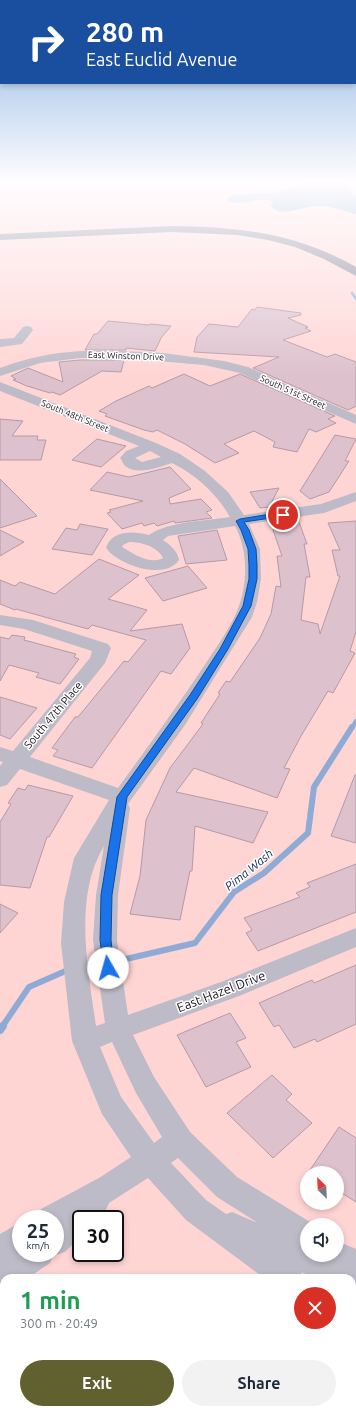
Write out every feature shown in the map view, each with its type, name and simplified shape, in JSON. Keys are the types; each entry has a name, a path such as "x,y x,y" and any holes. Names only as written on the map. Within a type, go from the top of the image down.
{"main road":[{"path":"296,246 321,254 356,272"},
{"path":"316,246 330,250 356,263"}],"street":[{"path":"0,343 18,341 27,330"},
{"name":"East Winston Drive","path":"0,372 22,363 38,359 93,353 174,358 229,365"},
{"name":"South 51st Street","path":"229,365 356,420"},
{"name":"South 48th Street","path":"0,386 175,457 200,474 214,486 233,509 245,530 252,549 253,579 249,602 245,612 224,649 190,702 122,797 85,858 75,902 73,943 85,1041 111,1105 150,1161 196,1210 284,1274"},
{"path":"151,446 131,454 127,458 129,462 134,466 142,466 175,457"},
{"path":"152,540 162,533 173,530 324,508 356,496"},
{"name":"South 47th Place","path":"0,620 27,624 102,648 99,659 8,756 0,780"},
{"path":"8,756 122,797"},
{"name":"South 48th Street","path":"122,797 107,895 105,940 118,1029 145,1085 180,1141 227,1187 300,1233"},
{"name":"East Hazel Drive","path":"85,1041 230,989 356,937"},
{"path":"64,1212 109,1188 180,1141"},
{"path":"64,1233 109,1188"},
{"name":"South 48th Street","path":"196,1210 340,1274"},
{"path":"0,1255 7,1246 12,1243"},
{"path":"344,1259 356,1265"},
{"path":"0,1272 17,1268 26,1262"}],"shaded area":[{"path":"0,246 356,246 356,1274 0,1274"}],"building":[{"path":"257,307 301,313 301,315 288,318 308,327 305,328 311,331 283,340 327,357 335,354 356,362 356,406 348,410 253,368 279,357 194,352 197,337 209,324 238,327 252,309 255,310"},
{"path":"108,321 171,326 161,338 155,351 126,348 126,350 85,350 94,334 97,334"},
{"path":"80,360 124,360 121,372 102,371 60,395 27,386 13,380 16,379 11,376 28,368 63,382 59,362"},
{"path":"184,374 210,386 240,374 335,416 328,419 336,423 316,432 309,429 297,452 273,447 275,442 254,431 224,444 239,453 215,463 185,444 157,430 153,432 144,430 105,416 107,414 99,411 116,401 149,386 152,388"},
{"path":"0,419 23,421 12,436 38,436 37,440 46,440 41,460 0,460"},
{"path":"335,435 356,439 345,461 349,461 329,492 310,499 300,491"},
{"path":"97,439 126,446 101,467 72,460"},
{"path":"170,467 191,489 169,498 170,504 201,499 212,510 206,512 212,518 175,523 174,521 157,526 154,523 144,526 142,523 122,529 107,513 111,512 109,510 143,501 90,490 107,472 129,477"},
{"path":"0,479 37,516 0,528"},
{"path":"279,488 269,507 260,508 250,492"},
{"path":"356,521 356,632 350,651 355,653 333,693 328,691 301,736 284,768 290,769 277,798 194,768 176,792 268,812 253,843 195,826 192,871 190,871 180,920 130,914 140,876 146,820 170,768 203,724 201,723 220,694 218,693 226,681 230,682 260,638 271,614 276,586 281,587 277,556 282,556 273,530 278,523 299,522 307,544 304,544 310,577 306,577 301,620 318,624 320,634 340,576 338,576 332,550 340,550 328,523"},
{"path":"80,524 108,529 92,555 52,549 66,528 77,530"},
{"path":"0,530 24,542 0,556"},
{"path":"217,530 227,560 186,564 178,536"},
{"path":"99,559 139,575 108,599 147,610 130,631 182,624 190,648 171,674 161,671 92,768 53,756 58,750 52,748 75,717 78,717 124,661 128,662 146,640 92,625 88,629 16,609 15,610 0,604 0,580 15,586 20,582 55,594"},
{"path":"188,566 207,588 163,601 145,578"},
{"path":"12,635 25,637 24,640 76,654 74,657 79,659 60,684 36,677 39,673 9,665 0,681 0,637 9,639"},
{"path":"0,697 37,708 10,739 0,735"},
{"path":"356,775 356,843 331,836"},
{"path":"28,785 73,796 49,837 47,837 30,888 0,885 0,822 11,804 8,803 18,788 25,790"},
{"path":"356,864 356,912 258,951 246,933 252,930 244,918 300,897 296,893 310,887 307,883"},
{"path":"0,904 18,913 0,933"},
{"path":"356,965 356,1024 317,1042 315,1039 294,1048 279,1025 274,1027 259,1003 312,980 314,983"},
{"path":"230,1013 246,1038 236,1042 251,1067 206,1087 177,1035"},
{"path":"272,1075 292,1094 286,1100 312,1123 273,1158 227,1113"},
{"path":"339,1127 356,1138 356,1202 344,1194 344,1166 313,1166"}],"waterway":[{"name":"Pima Wash","path":"352,293 356,299"},
{"name":"Pima Wash","path":"352,728 356,721"},
{"name":"Pima Wash","path":"113,962 195,943 234,892 264,873 308,833 314,787 352,727"},
{"name":"Pima Wash","path":"82,967 102,964"},
{"name":"Pima Wash","path":"2,1027 29,987 70,969"},
{"name":"Pima Wash","path":"0,1030 3,1026"}],"route":[{"path":"108,968 105,940 107,895 122,797 178,720 243,617 249,602 253,579 253,565 252,549 240,521 283,515"}]}
